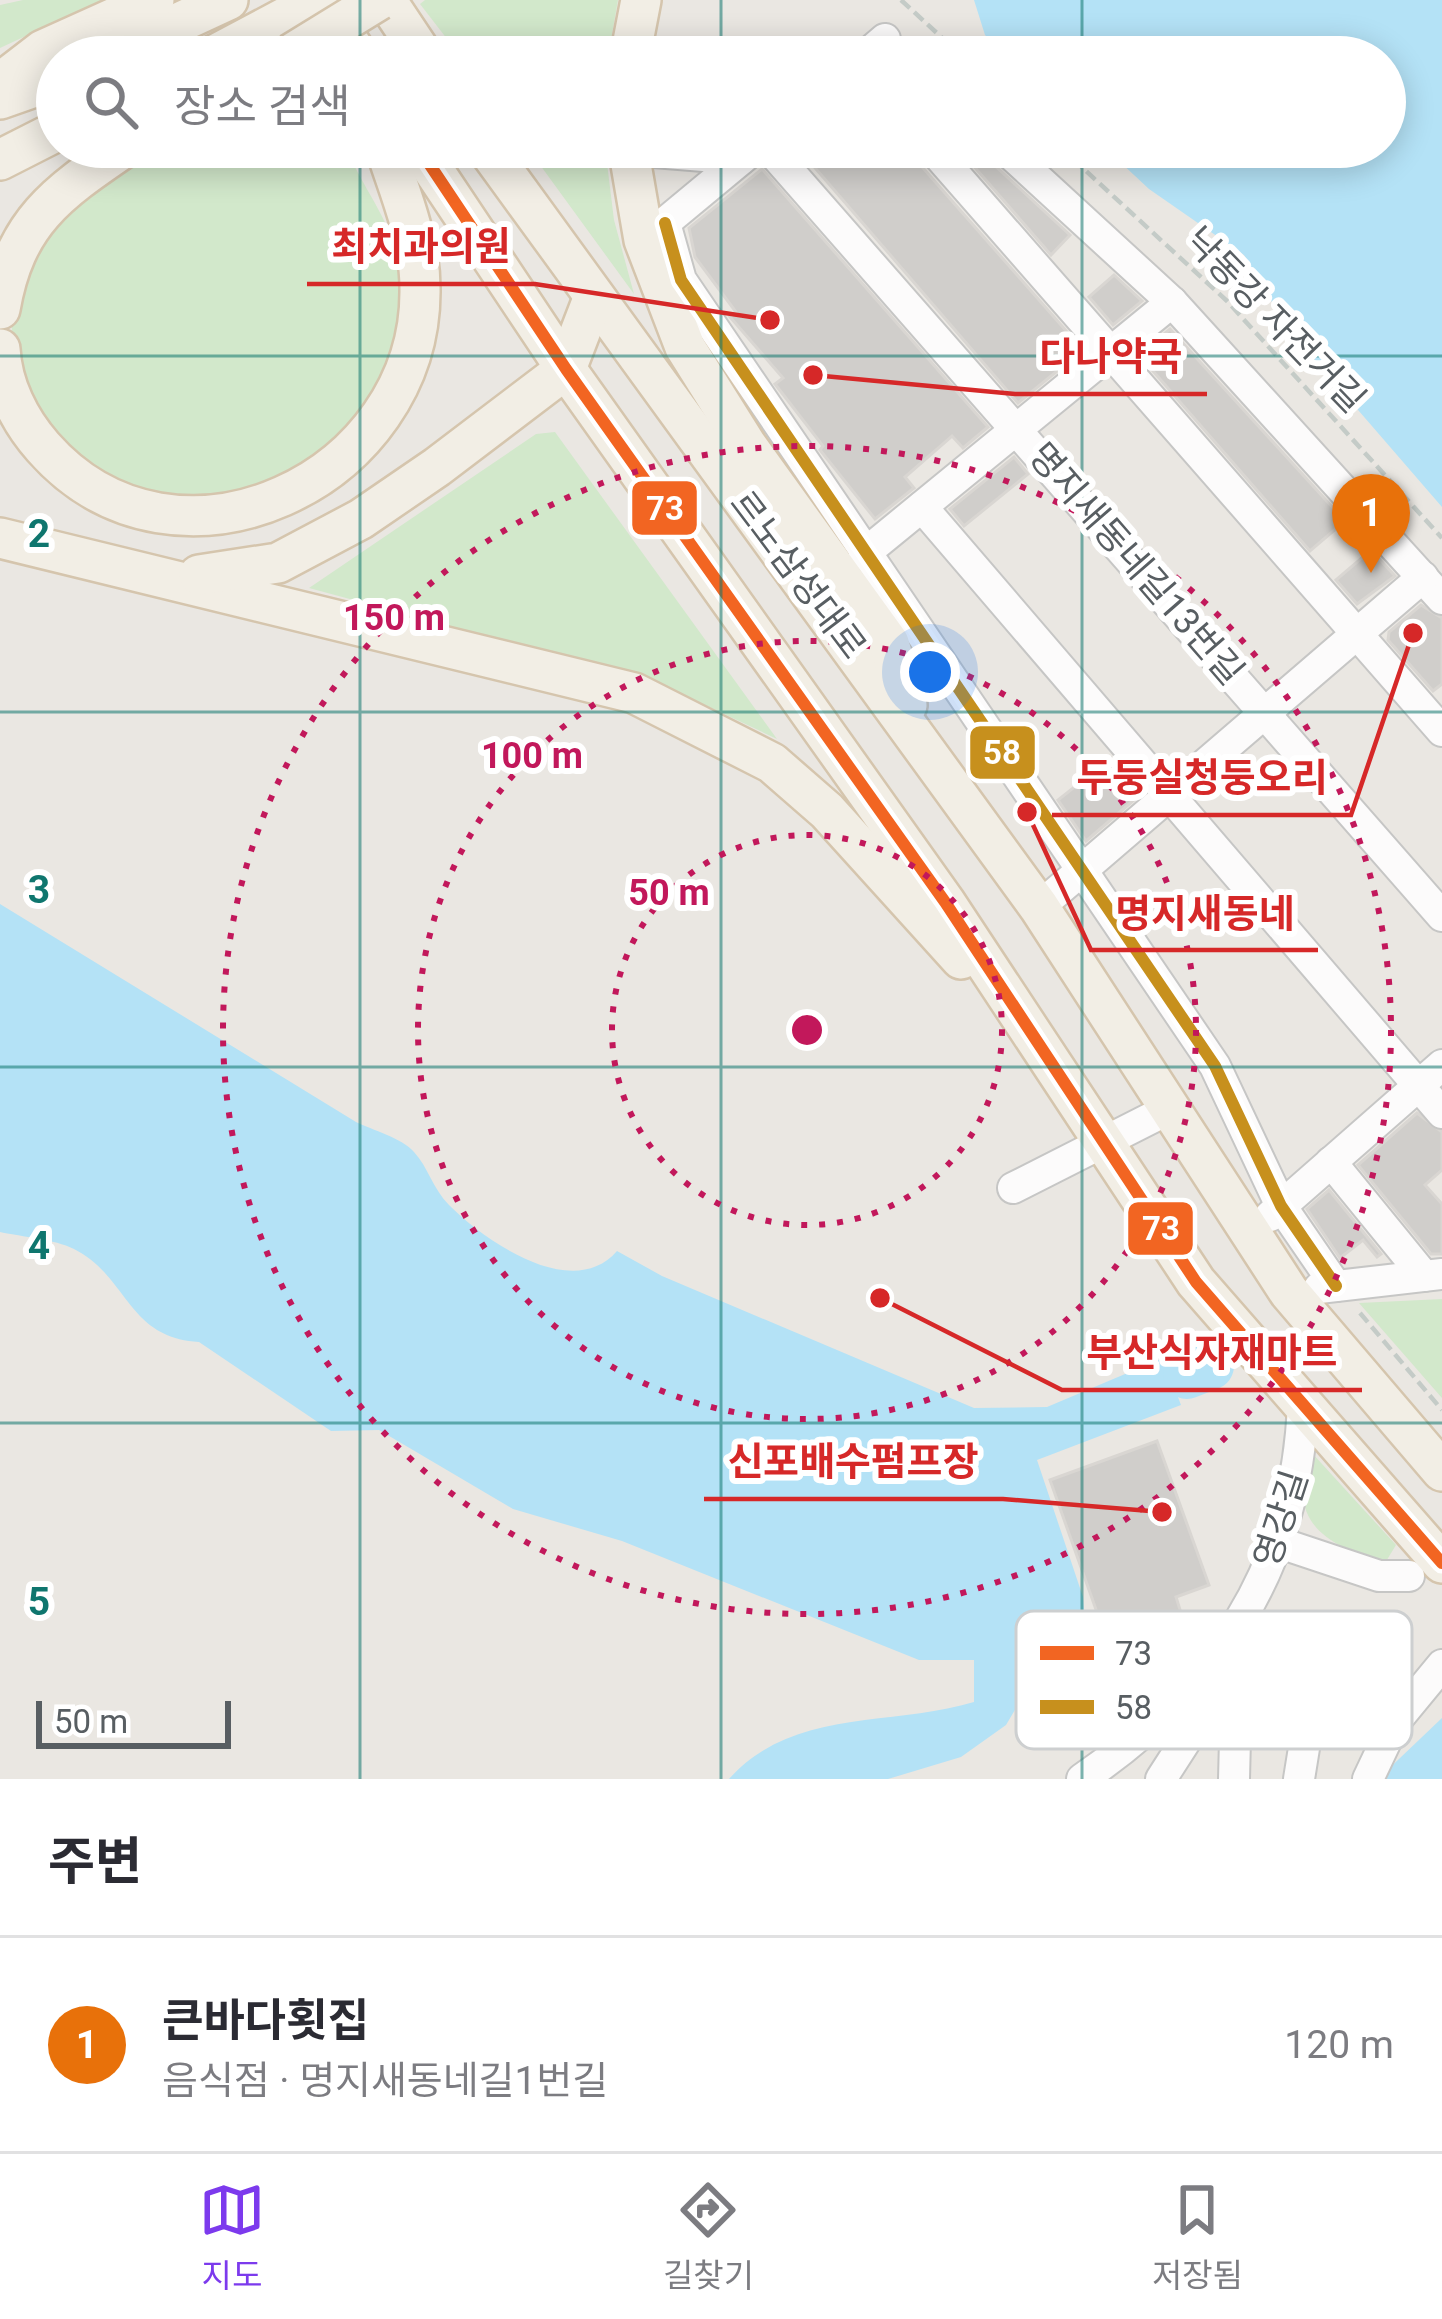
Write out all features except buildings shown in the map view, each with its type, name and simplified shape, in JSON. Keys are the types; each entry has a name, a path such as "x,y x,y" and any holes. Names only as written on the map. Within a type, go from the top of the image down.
{"main road":[{"path":"74,36 154,0"},
{"path":"150,36 228,0"},
{"path":"292,36 319,0 344,36"},
{"path":"304,36 382,0 409,36"},
{"path":"634,36 641,0"},
{"path":"0,83 36,55"},
{"path":"0,99 36,87"},
{"path":"0,160 36,142"},
{"path":"0,309 15,248 41,211 97,168"},
{"path":"0,349 10,396 31,433 58,465 95,492 128,507 205,517 246,510 302,490 336,466 369,430 397,389 416,341 420,289 416,241 393,168"},
{"path":"432,168 566,369 945,902 1196,1282 1304,1403 1426,1569"},
{"name":"르노삼성대로","path":"501,168 1040,908 1289,1292 1442,1471"},
{"path":"634,168 685,347 710,392 889,644 916,733"},
{"path":"176,578 278,563 340,530 437,467 566,369 593,298"},
{"path":"0,538 634,693 688,717 772,763 827,811 1029,1031"}],"street":[{"path":"734,168 655,232 680,280 1215,1066 1281,1206 1345,1295"},
{"name":"명지새동네길13번길","path":"771,168 1019,429 1442,916"},
{"path":"950,168 1442,731"},
{"path":"1026,168 1172,302 1433,588 1357,633 1040,908"},
{"path":"864,554 1172,302"},
{"path":"922,507 1442,1113"},
{"path":"1250,1234 1442,1065"},
{"path":"1012,1188 1169,1109"},
{"path":"1289,1292 1345,1295 1433,1275 1331,1162"},
{"name":"영강길","path":"1247,1611 1280,1543 1300,1460 1304,1403"},
{"path":"1280,1543 1379,1576 1426,1569"},
{"path":"1412,1698 1442,1665"},
{"name":"영강길","path":"1082,1779 1116,1749"},
{"path":"1160,1779 1180,1749"},
{"path":"1234,1779 1235,1749"},
{"path":"1299,1779 1304,1749"},
{"path":"1368,1779 1383,1749"}],"path":[{"path":"902,0 941,36"},
{"name":"낙동강 자전거길","path":"1083,168 1227,302 1442,538"},
{"path":"1345,1295 1442,1410"}],"green space":[{"path":"23,0 103,0 0,48 0,5"},
{"path":"425,0 618,0 612,36 445,36 420,4"},
{"path":"120,168 356,168 395,248 401,289 397,335 383,377 360,415 330,446 295,471 255,488 211,497 121,490 56,442 30,407 21,385 12,313 23,267 34,245"},
{"path":"542,168 608,168 614,220 634,294"},
{"path":"555,432 777,739 654,681 309,588 536,434"},
{"path":"1442,1299 1442,1398 1359,1303"},
{"path":"1312,1453 1396,1545 1385,1563 1345,1548 1316,1528 1303,1497"}],"water":[{"path":"974,0 1442,0 1442,507 1288,329 1244,255 1126,168 1406,168 1406,36 985,35"},
{"path":"0,904 356,1122 409,1147 449,1205 485,1235 530,1261 577,1271 599,1265 617,1251 662,1276 974,1408 1047,1407 1163,1358 1181,1405 1037,1460 1084,1611 1016,1611 1016,1708 1006,1725 961,1757 888,1779 729,1779 754,1756 812,1730 974,1702 974,1660 919,1660 622,1541 513,1509 379,1430 331,1431 199,1342 157,1330 106,1274 74,1249 0,1232"},
{"path":"1442,1718 1442,1779 1378,1779 1412,1749"}],"waterway":[{"path":"1187,1375 1210,1366"}],"transit line":[{"name":"73","path":"432,168 566,369 945,902 1196,1282 1442,1563"},
{"name":"58","path":"665,223 681,280 1215,1066 1281,1206 1336,1286"}],"place":[{"name":"최치과의원","path":"770,320"},
{"name":"다나약국","path":"813,375"},
{"name":"큰바다횟집","path":"1371,573"},
{"name":"두둥실청둥오리","path":"1413,633"},
{"name":"명지새동네","path":"1027,812"},
{"name":"부산식자재마트","path":"880,1298"},
{"name":"신포배수펌프장","path":"1162,1512"}]}
